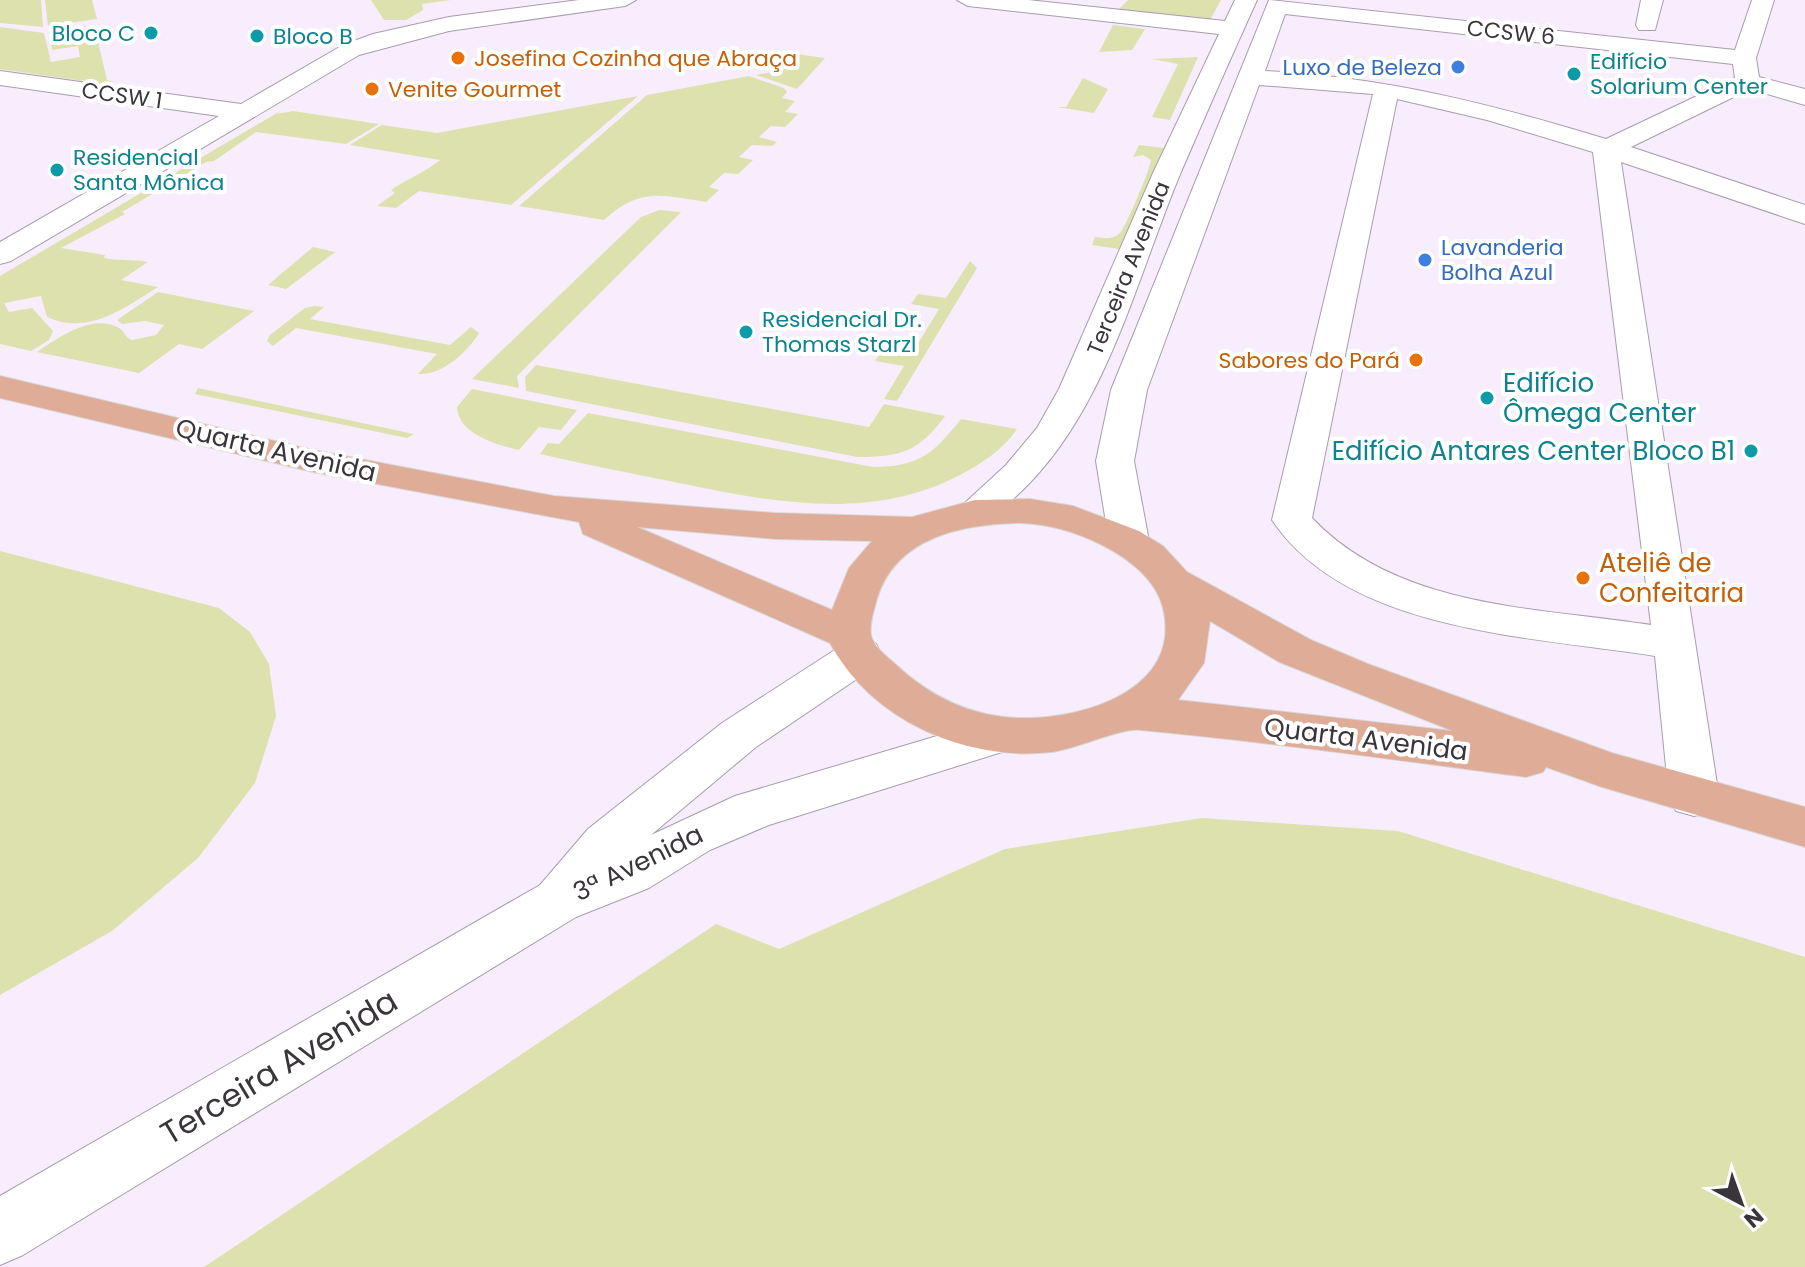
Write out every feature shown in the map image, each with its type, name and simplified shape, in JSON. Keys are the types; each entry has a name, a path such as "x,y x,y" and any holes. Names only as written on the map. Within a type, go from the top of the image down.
{"main road":[{"name":"Quarta Avenida","path":"0,387 313,461 554,508 775,526 916,530"},
{"name":"Quarta Avenida","path":"554,508 854,644"},
{"path":"975,512 1045,512 1090,523 1129,541 1154,559 1174,582 1188,616 1186,652 1167,685 1131,712 1092,728 1047,736 1001,735 941,720 892,692 854,644 859,582 881,553 916,530 975,512"},
{"name":"Quarta Avenida","path":"1174,582 1295,651 1602,769 1805,827"},
{"name":"Quarta Avenida","path":"1131,712 1308,730 1602,769"}],"street":[{"path":"0,255 351,50 379,39 625,0"},
{"path":"968,0 1235,29"},
{"name":"Terceira Avenida","path":"975,512 1020,473 1053,432 1077,389 1175,153 1246,0"},
{"path":"1647,25 1652,0"},
{"path":"1606,149 1746,70 1751,36 1763,0"},
{"name":"Terceira Avenida","path":"1129,541 1115,461 1129,390 1278,3"},
{"name":"CCSW 6","path":"1278,3 1746,70 1805,97"},
{"name":"CCSW 6","path":"1541,13 1751,36"},
{"path":"1250,77 1387,89 1495,115 1805,215"},
{"name":"CCSW 1","path":"0,78 244,112"},
{"path":"1387,89 1292,520 1308,542 1343,569 1373,586 1439,608 1676,644"},
{"path":"1606,149 1676,644 1684,735 1694,797"},
{"name":"3ª Avenida","path":"557,901 606,843 854,644"},
{"name":"3ª Avenida","path":"557,901 630,873 692,836 753,810 1001,735"},
{"name":"Terceira Avenida","path":"0,1232 557,901"}],"green space":[{"path":"0,0 41,0 43,27 0,23"},
{"path":"45,0 92,0 97,19 48,26"},
{"path":"371,0 451,0 422,4 423,10 406,20 384,20"},
{"path":"1026,0 1119,9 1128,0 1221,0 1210,20"},
{"path":"94,25 107,80 114,82 104,84 0,69 0,27 44,33 51,62 80,57 78,46 52,50 49,32"},
{"path":"1113,25 1145,29 1132,50 1099,52"},
{"path":"789,53 825,58 797,89 756,75 783,70 785,67 768,59"},
{"path":"1198,57 1170,120 1152,117 1178,64 1152,59"},
{"path":"749,76 784,88 787,92 782,98 795,101 785,112 798,114 785,127 771,126 759,137 777,142 772,146 752,145 739,157 753,160 738,174 724,173 709,187 719,190 706,202 652,196 629,202 604,220 519,206 647,95"},
{"path":"1083,78 1108,89 1094,113 1057,107 1066,107"},
{"path":"638,96 511,205 419,191 396,208 377,206 395,193 391,190 440,160 350,145 382,125 437,133"},
{"path":"282,110 277,114 293,111 379,124 346,144 256,132 214,161 206,162 122,212 125,214 61,248 105,255 104,258 110,259 148,262 121,280 158,287 119,311 77,323 47,317 41,296 4,303 9,312 32,308 53,331 49,340 31,351 0,344 0,276"},
{"path":"1139,145 1164,148 1119,249 1092,245 1095,237 1108,238 1120,233 1127,220 1151,160 1143,155 1133,157"},
{"path":"659,210 681,212 517,376 519,388 472,379 641,217"},
{"path":"313,247 335,252 286,289 268,285"},
{"path":"970,261 977,268 897,401 884,399 904,366 875,361 882,350 911,355 939,309 911,304 918,294 946,298"},
{"path":"158,292 254,311 202,349 179,344 139,373 37,352 76,329 98,323 119,328 132,340 156,335 164,325 145,321 122,324 117,320"},
{"path":"324,307 310,319 450,345 471,327 479,333 453,361 427,374 418,374 437,354 296,328 273,346 267,341 270,335 305,308"},
{"path":"536,365 869,427 884,404 945,416 926,438 907,450 885,456 857,457 526,391 525,377"},
{"path":"198,388 414,434 407,438 195,394"},
{"path":"472,389 577,410 561,430 539,427 519,450 480,437 464,424 457,407"},
{"path":"588,413 873,467 902,464 924,456 961,419 1017,429 999,450 984,461 927,489 893,498 824,504 719,491 540,454 548,443 559,444"},
{"path":"0,551 219,608 250,632 269,664 276,716 255,783 198,858 112,931 0,995"},
{"path":"1202,818 1398,831 1805,957 1805,1267 204,1267 716,924 779,949 1005,849"}],"place":[{"name":"Bloco C","path":"151,33"},
{"name":"Bloco B","path":"257,36"},
{"name":"Josefina Cozinha que Abraça","path":"458,58"},
{"name":"Luxo de Beleza","path":"1458,67"},
{"name":"Edifício Solarium Center","path":"1574,74"},
{"name":"Venite Gourmet","path":"372,89"},
{"name":"Residencial Santa Mônica","path":"57,170"},
{"name":"Lavanderia Bolha Azul","path":"1425,260"},
{"name":"Residencial Dr. Thomas Starzl","path":"746,332"},
{"name":"Sabores do Pará","path":"1416,360"},
{"name":"Edifício Ômega Center","path":"1487,398"},
{"name":"Edifício Antares Center Bloco B1","path":"1751,451"},
{"name":"Ateliê de Confeitaria","path":"1583,578"}]}
